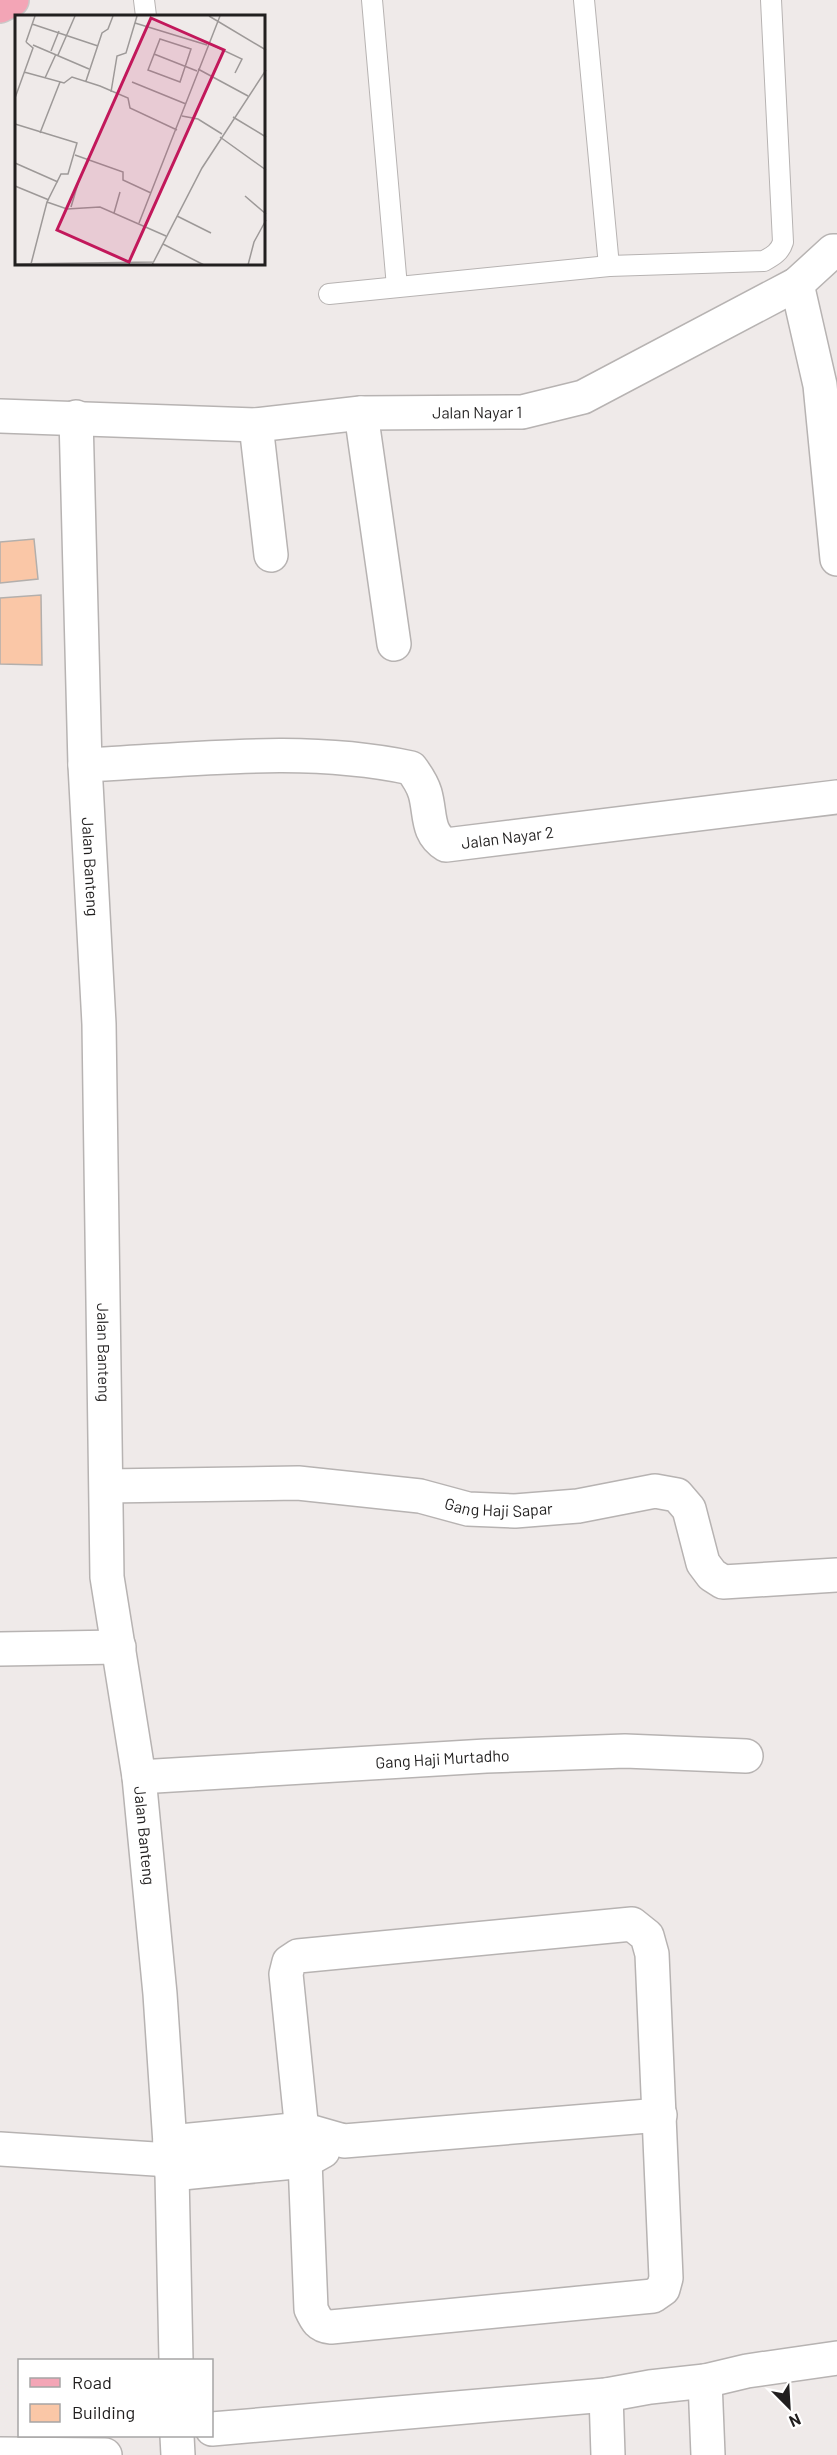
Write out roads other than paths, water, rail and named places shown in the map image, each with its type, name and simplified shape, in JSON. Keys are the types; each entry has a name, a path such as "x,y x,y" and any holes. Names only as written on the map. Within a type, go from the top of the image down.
{"main road":[{"path":"0,6 12,0"}],"street":[{"name":"Jalan Nayar 1","path":"76,417 256,425 361,413 522,412 583,397 797,284 833,251 837,251"},
{"path":"797,284 820,385 837,559"},
{"path":"361,413 394,644"},
{"path":"0,416 76,417"},
{"name":"Jalan Banteng","path":"76,417 85,765 99,1024 108,1577 139,1777 160,1994 171,2159 176,2359"},
{"path":"256,425 271,555"},
{"name":"Jalan Nayar 2","path":"85,765 293,754 377,760 411,768 421,782 426,795 430,826 438,840 447,845 837,797"},
{"name":"Gang Haji Sapar","path":"107,1486 298,1483 420,1496 468,1509 515,1511 578,1506 655,1491 677,1496 689,1509 703,1563 712,1575 723,1582 837,1575"},
{"path":"0,1649 118,1647"},
{"name":"Gang Haji Murtadho","path":"139,1777 497,1755 625,1751 746,1756"},
{"path":"632,1924 647,1936 652,1954 666,2278 663,2289 653,2296 331,2327 322,2326 315,2319 311,2309 302,2129 286,1974 289,1962 298,1956 632,1924"},
{"path":"171,2159 302,2129 344,2140 660,2115"},
{"path":"0,2149 171,2159 305,2161 344,2140"},
{"path":"213,2429 606,2396 650,2387 705,2382 747,2371 837,2358"},
{"path":"705,2382 708,2455"},
{"path":"606,2396 608,2455"},
{"path":"177,2437 178,2455"},
{"path":"0,2454 105,2455"}],"lane":[{"path":"144,0 146,15"},
{"path":"372,0 397,287"},
{"path":"584,0 609,266"},
{"path":"329,294 609,266 764,261 781,249 782,222 771,0"}]}
